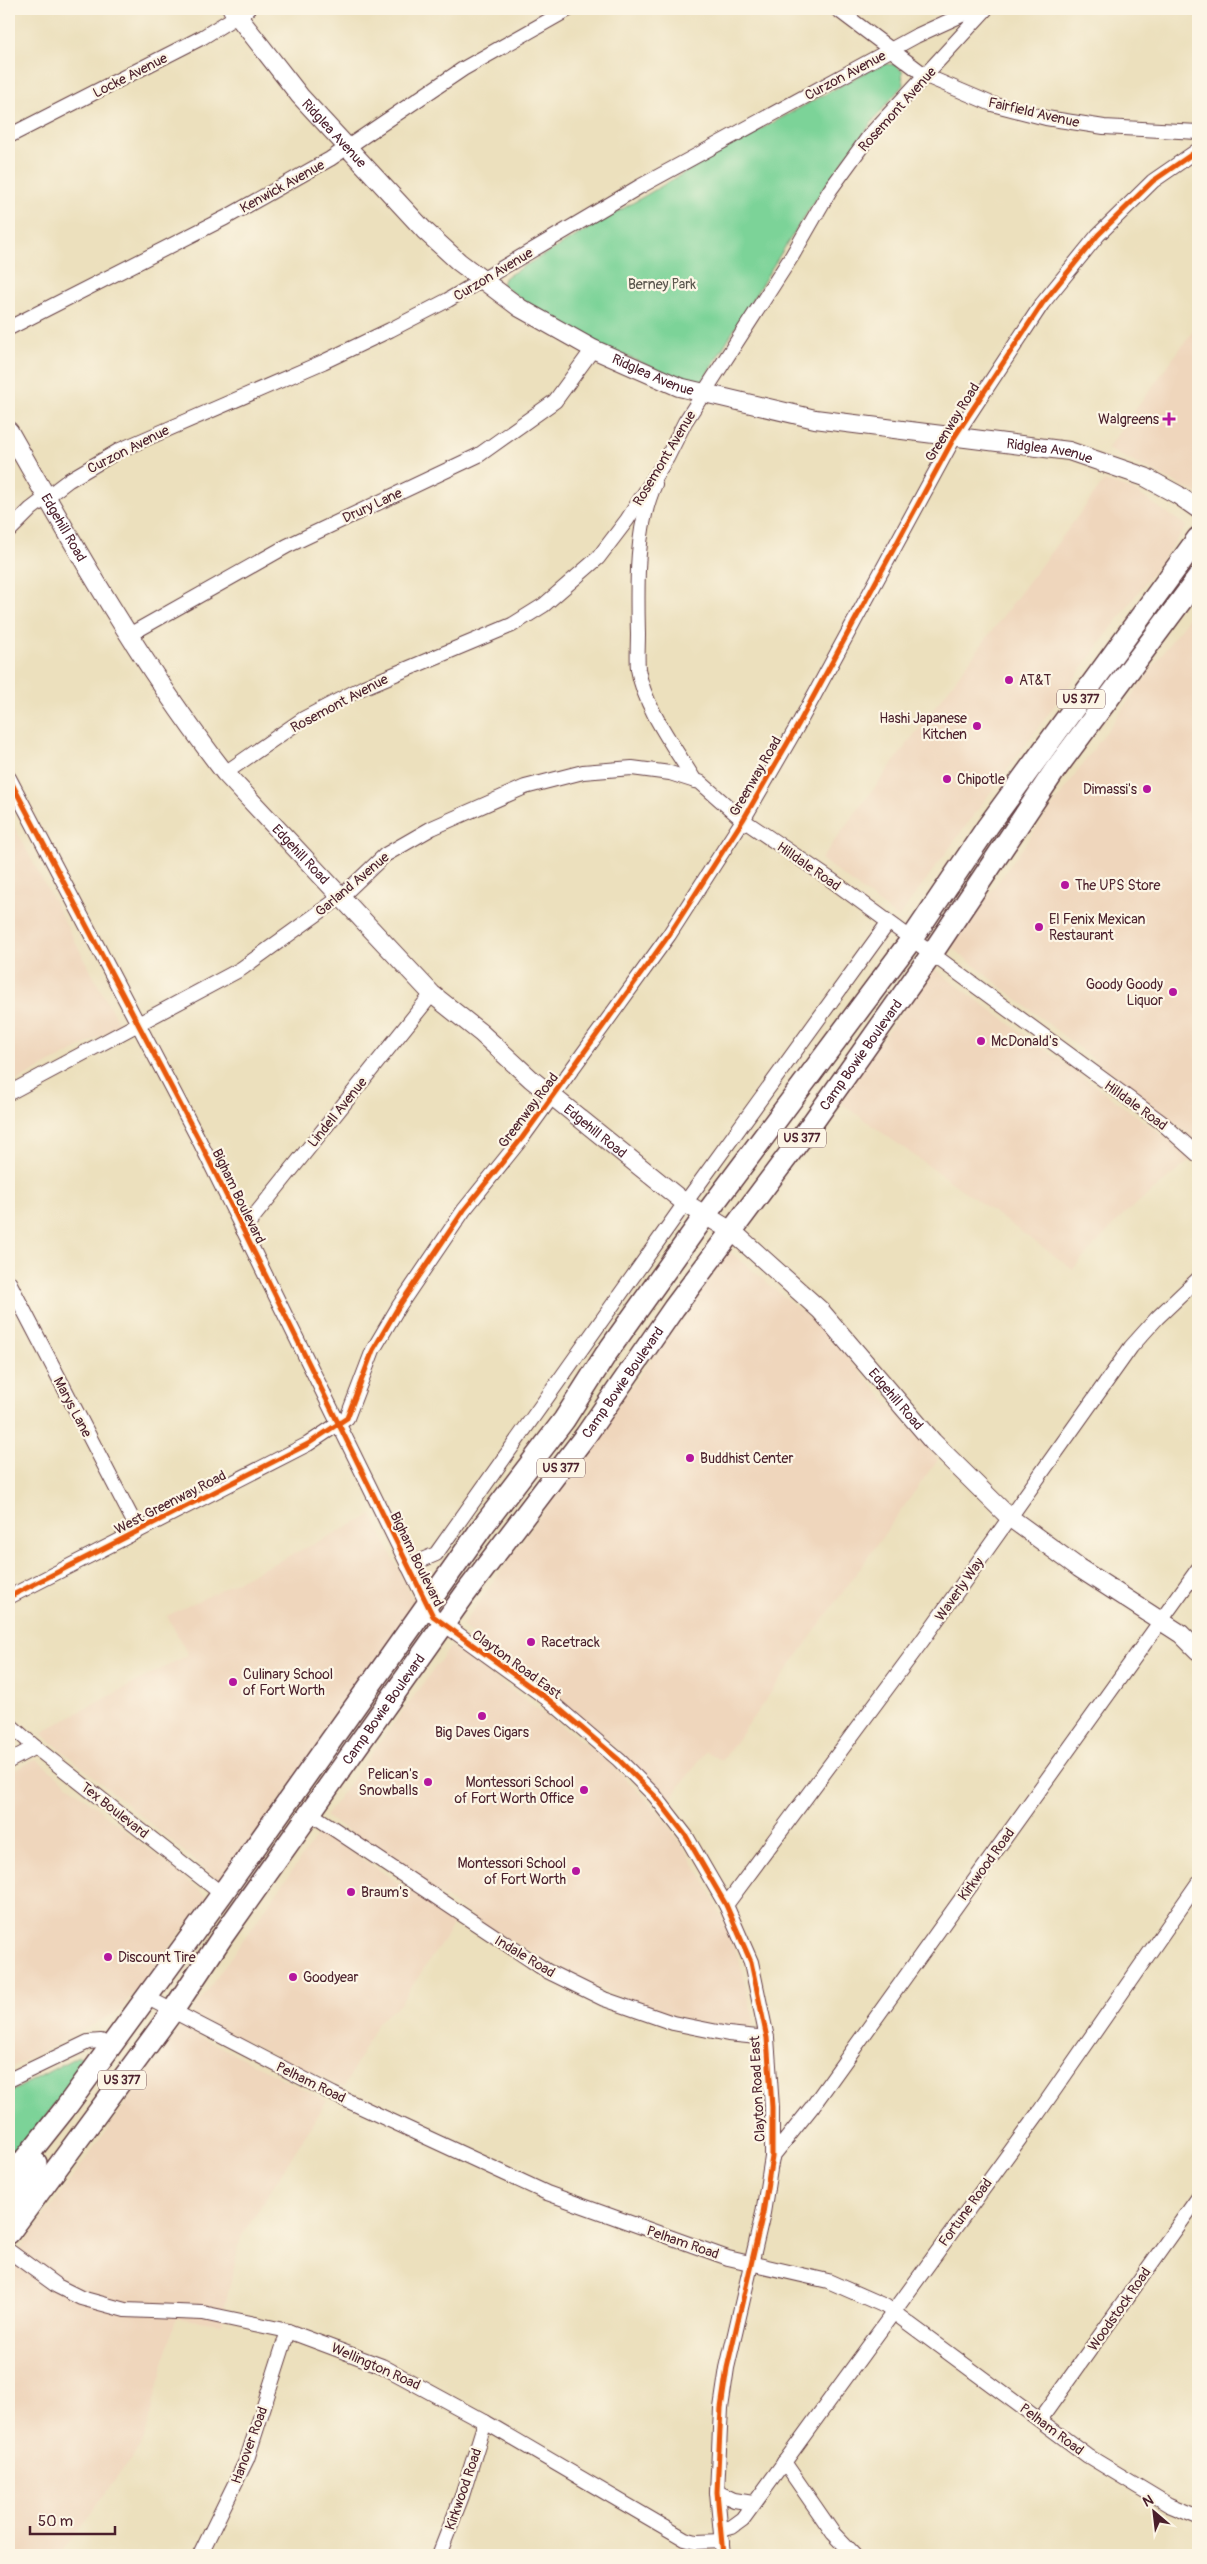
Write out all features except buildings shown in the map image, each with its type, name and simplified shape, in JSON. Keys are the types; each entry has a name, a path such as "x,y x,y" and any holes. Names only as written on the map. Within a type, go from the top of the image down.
{"main road":[{"name":"Camp Bowie Boulevard","path":"9,2180 64,2110 291,1800 483,1526 564,1420 606,1354 706,1214 911,940 988,826 1198,538"},
{"name":"Camp Bowie Boulevard","path":"9,2233 172,2012 443,1625 586,1435 674,1308 733,1232 931,955 1055,770 1198,578"},
{"path":"1055,770 1085,719 1085,713 1077,705"},
{"path":"564,1420 586,1435"},
{"path":"291,1800 310,1813"},
{"path":"222,1894 243,1908"},
{"path":"67,2155 67,2143 76,2126 113,2071 113,2063 107,2049 124,2048 159,2029"},
{"path":"9,2209 56,2130 64,2110"}],"street":[{"name":"Kenwick Avenue","path":"9,328 225,218 347,148 463,70 569,9"},
{"name":"Fairfield Avenue","path":"837,9 926,76 992,104 1046,118 1104,127 1198,132"},
{"name":"Curzon Avenue","path":"9,531 69,480 120,450 332,358 448,300 639,187 890,50 975,9"},
{"name":"Rosemont Avenue","path":"224,773 303,719 364,687 435,656 488,638 544,605 598,558 667,458 685,422 792,256 830,190 870,135 986,9"},
{"name":"Ridglea Avenue","path":"239,11 300,96 424,230 482,280 520,308 592,349 679,387 815,419 1069,451 1145,477 1178,495 1198,510"},
{"name":"Locke Avenue","path":"9,136 134,74 203,37 239,11"},
{"name":"Greenway Road","path":"339,1424 347,1418 373,1350 399,1306 464,1210 552,1096 669,935 743,820 798,725 923,491 955,436 1042,304 1098,235 1154,181 1198,150"},
{"name":"Drury Lane","path":"129,635 286,546 479,455 555,400 592,349"},
{"name":"Edgehill Road","path":"9,431 46,498 129,635 224,773 342,896 432,994 481,1033 552,1096 685,1203 733,1232 820,1310 932,1442 1009,1517 1072,1563 1160,1622 1190,1636 1198,1650"},
{"name":"Hilldale Road","path":"667,458 652,490 641,541 637,600 638,669 647,696 664,732 695,780 743,820 1161,1122 1198,1155"},
{"name":"Garland Avenue","path":"9,1093 241,969 342,896 385,855 432,828 525,787 583,772 632,768 670,772 695,780"},
{"name":"Bigham Boulevard","path":"9,778 243,1230 427,1606 433,1616 443,1625"},
{"path":"408,1566 436,1554 685,1203 888,923"},
{"name":"Lindell Avenue","path":"243,1230 432,994"},
{"name":"Waverly Way","path":"726,1905 922,1641 1131,1347 1157,1318 1198,1279"},
{"name":"Marys Lane","path":"9,1282 138,1530"},
{"name":"West Greenway Road","path":"9,1597 308,1444 339,1424"},
{"name":"Kirkwood Road","path":"772,2157 818,2098 1198,1569"},
{"name":"Clayton Road East","path":"443,1625 549,1700 619,1760 667,1809 686,1836 726,1905 751,1962 767,2038 772,2108 772,2157 752,2263 727,2368 721,2408 717,2492 724,2555"},
{"name":"Tex Boulevard","path":"9,1724 35,1747 222,1894"},
{"path":"9,1761 35,1747"},
{"name":"Indale Road","path":"310,1813 488,1934 555,1975 604,1999 673,2023 728,2034 767,2038"},
{"name":"Fortune Road","path":"721,2535 743,2519 892,2311 1037,2115 1198,1883"},
{"name":"Pelham Road","path":"146,1997 333,2094 548,2193 728,2258 828,2281 854,2291 892,2311 1096,2461 1169,2505 1198,2517"},
{"path":"9,2080 88,2042 101,2041 107,2049"},
{"name":"Woodstock Road","path":"1040,2420 1198,2198"},
{"name":"Wellington Road","path":"9,2251 57,2286 81,2298 125,2310 203,2313 288,2331 382,2366 485,2422 685,2539 696,2542 721,2535"},
{"name":"Hanover Road","path":"200,2555 247,2459 288,2331"},
{"name":"Kirkwood Road","path":"439,2555 462,2496 485,2422"},
{"path":"784,2462 833,2533 854,2555"},
{"path":"717,2492 734,2500 753,2503"}],"shaded area":[{"path":"1198,324 1198,494 1107,449"},
{"path":"1104,481 1131,489 1187,526 898,918 821,859"},
{"path":"1198,604 1198,1142 951,947"},
{"path":"9,817 120,1026 9,1085"},
{"path":"933,968 1178,1146 1191,1160 1124,1214 1073,1269 838,1101"},
{"path":"728,1250 824,1330 938,1459 722,1761 706,1751 670,1800 595,1729 462,1626"},
{"path":"372,1515 416,1605 222,1883 42,1734 52,1726 188,1655 167,1616"},
{"name":"Montessori School of Fort Worth","path":"451,1646 605,1758 660,1813 687,1852 710,1891 728,1931 739,1959 754,2021 751,2029 695,2022 634,2003 587,1983 494,1931 325,1816"},
{"path":"36,1759 208,1897 120,2011 9,2069 9,1773"},
{"path":"320,1831 456,1921 400,2004 377,2023 344,2088 190,2015"},
{"path":"181,2027 327,2101 241,2237 221,2324 176,2318 143,2442 60,2555 9,2555 9,2265"}],"green space":[{"name":"Berney Park","path":"886,64 896,65 902,71 903,85 874,119 821,192 772,267 702,382 696,385 567,332 502,285 504,278 739,141 864,73"},
{"path":"78,2056 86,2059 82,2067 39,2125 9,2160 9,2093"}],"cycle path":[{"path":"9,1597 308,1444 347,1418 373,1350 399,1306 464,1210 522,1138 669,935 743,820 798,725 955,436 1042,304 1098,235 1153,181 1198,150"},
{"path":"9,778 200,1142 433,1616 549,1700 619,1760 655,1796 686,1836 726,1905 751,1962 767,2038 772,2107 772,2157 763,2213 727,2368 721,2408 717,2492 723,2555"}],"place":[{"name":"Walgreens","path":"1169,419"},
{"name":"AT&T","path":"1009,680"},
{"name":"Hashi Japanese Kitchen","path":"977,726"},
{"name":"Chipotle","path":"947,779"},
{"name":"Dimassi's","path":"1147,789"},
{"name":"The UPS Store","path":"1065,885"},
{"name":"El Fenix Mexican Restaurant","path":"1039,927"},
{"name":"Goody Goody Liquor","path":"1173,992"},
{"name":"McDonald's","path":"981,1041"},
{"name":"Buddhist Center","path":"690,1458"},
{"name":"Racetrack","path":"531,1642"},
{"name":"Culinary School of Fort Worth","path":"233,1682"},
{"name":"Big Daves Cigars","path":"482,1716"},
{"name":"Pelican's Snowballs","path":"428,1782"},
{"name":"Montessori School of Fort Worth Office","path":"584,1790"},
{"name":"Montessori School of Fort Worth","path":"576,1871"},
{"name":"Braum's","path":"351,1892"},
{"name":"Discount Tire","path":"108,1957"},
{"name":"Goodyear","path":"293,1977"}]}
